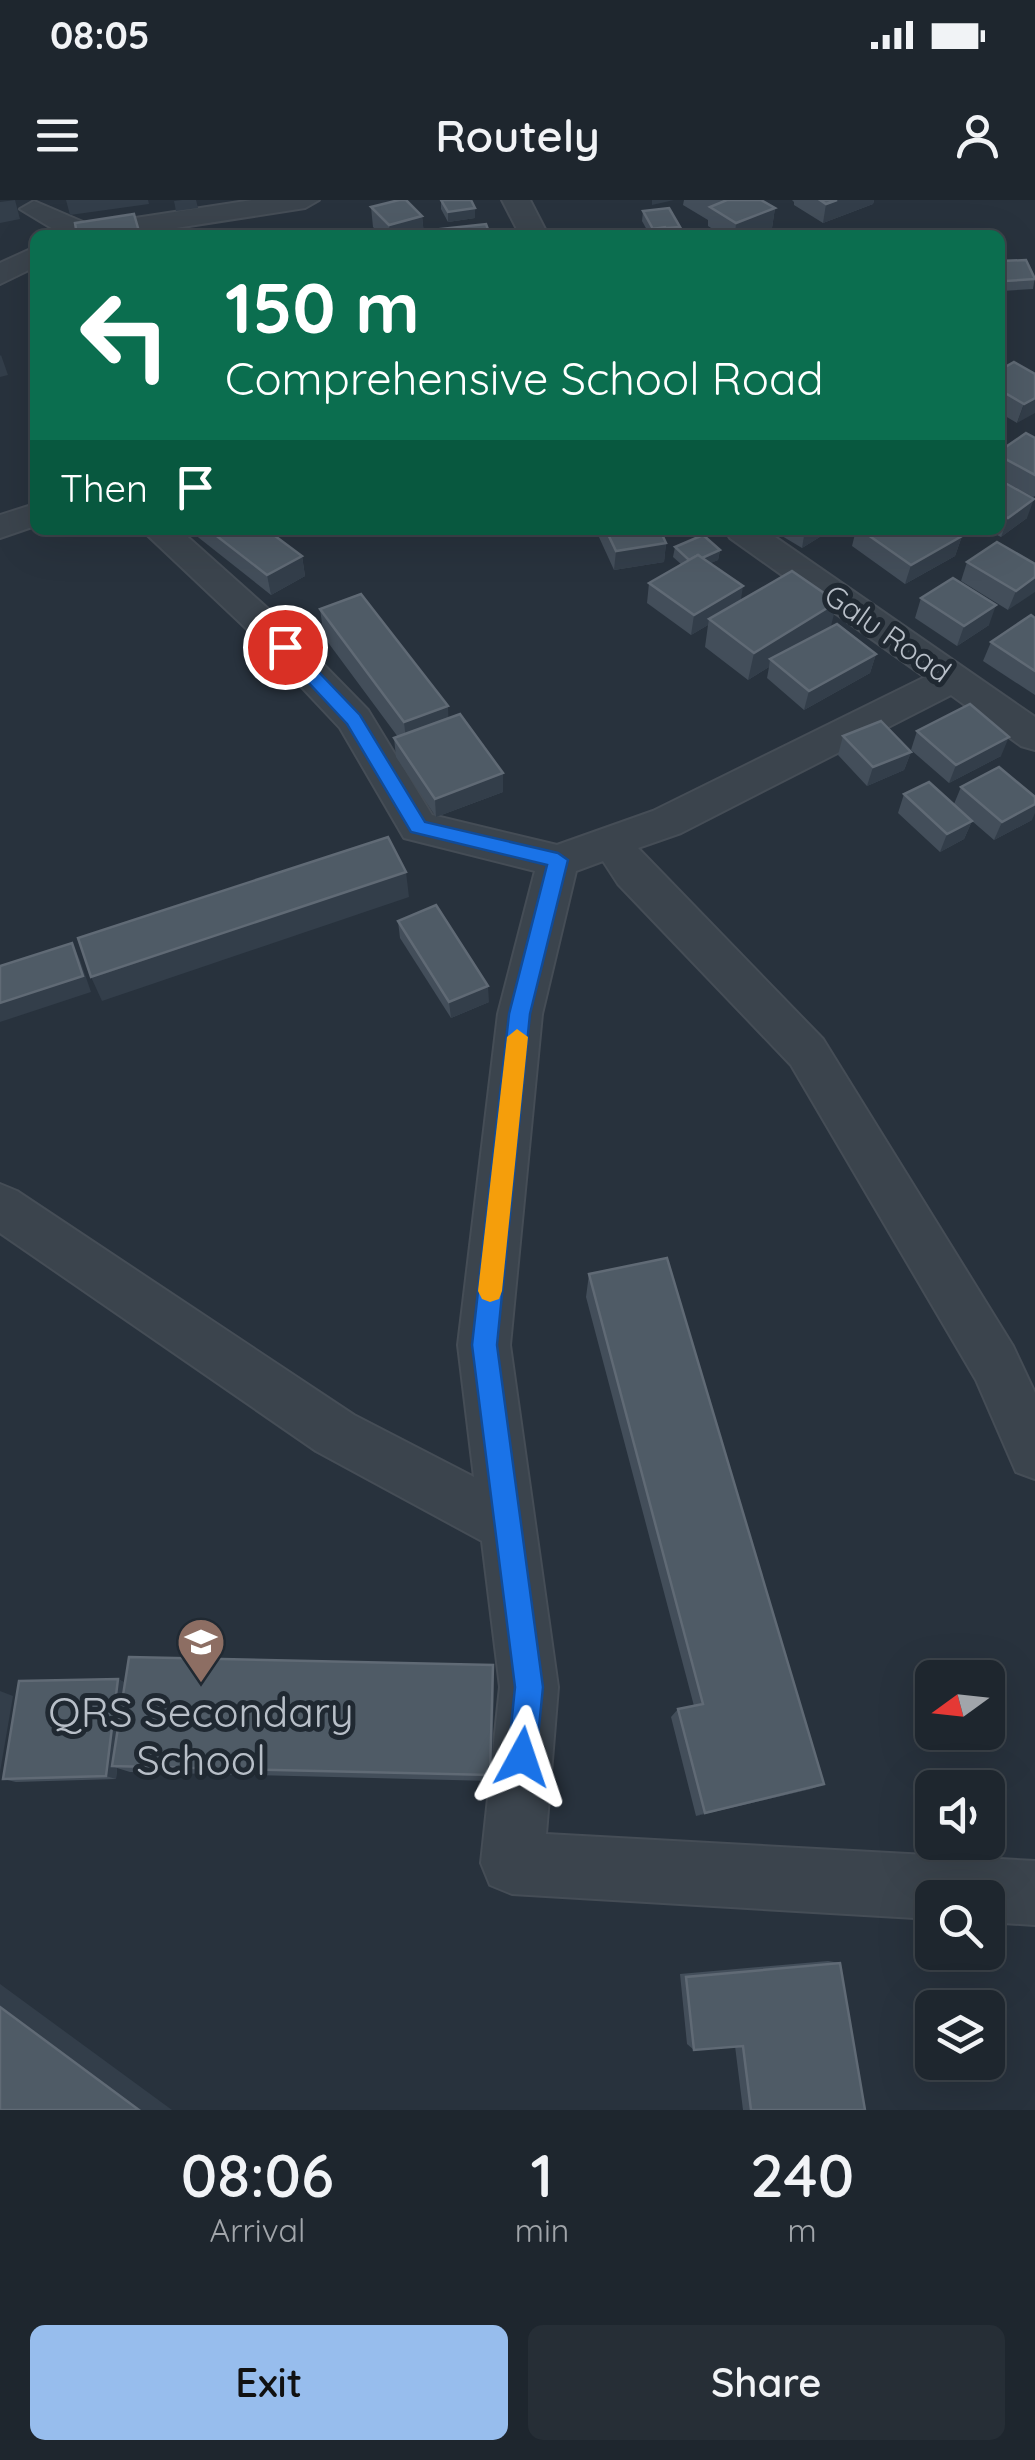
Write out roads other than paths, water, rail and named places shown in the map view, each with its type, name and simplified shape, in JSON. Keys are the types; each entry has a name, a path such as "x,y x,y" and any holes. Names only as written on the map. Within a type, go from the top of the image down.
{"street":[{"path":"106,230 305,200"},
{"path":"516,200 531,230"},
{"path":"34,209 71,230"},
{"path":"0,275 30,258"},
{"path":"0,527 30,516"},
{"path":"165,535 262,623 354,719 418,827 558,860 667,822 953,678"},
{"name":"Galu Road","path":"749,535 1035,736"},
{"path":"612,842 633,873 808,1052 995,1364 1035,1453"},
{"path":"558,860 520,1014 484,1345 529,1687 512,1862 1035,1893"},
{"path":"0,1206 335,1432 508,1524"}],"place":[{"name":"QRS Secondary School","path":"201,1684"}]}
